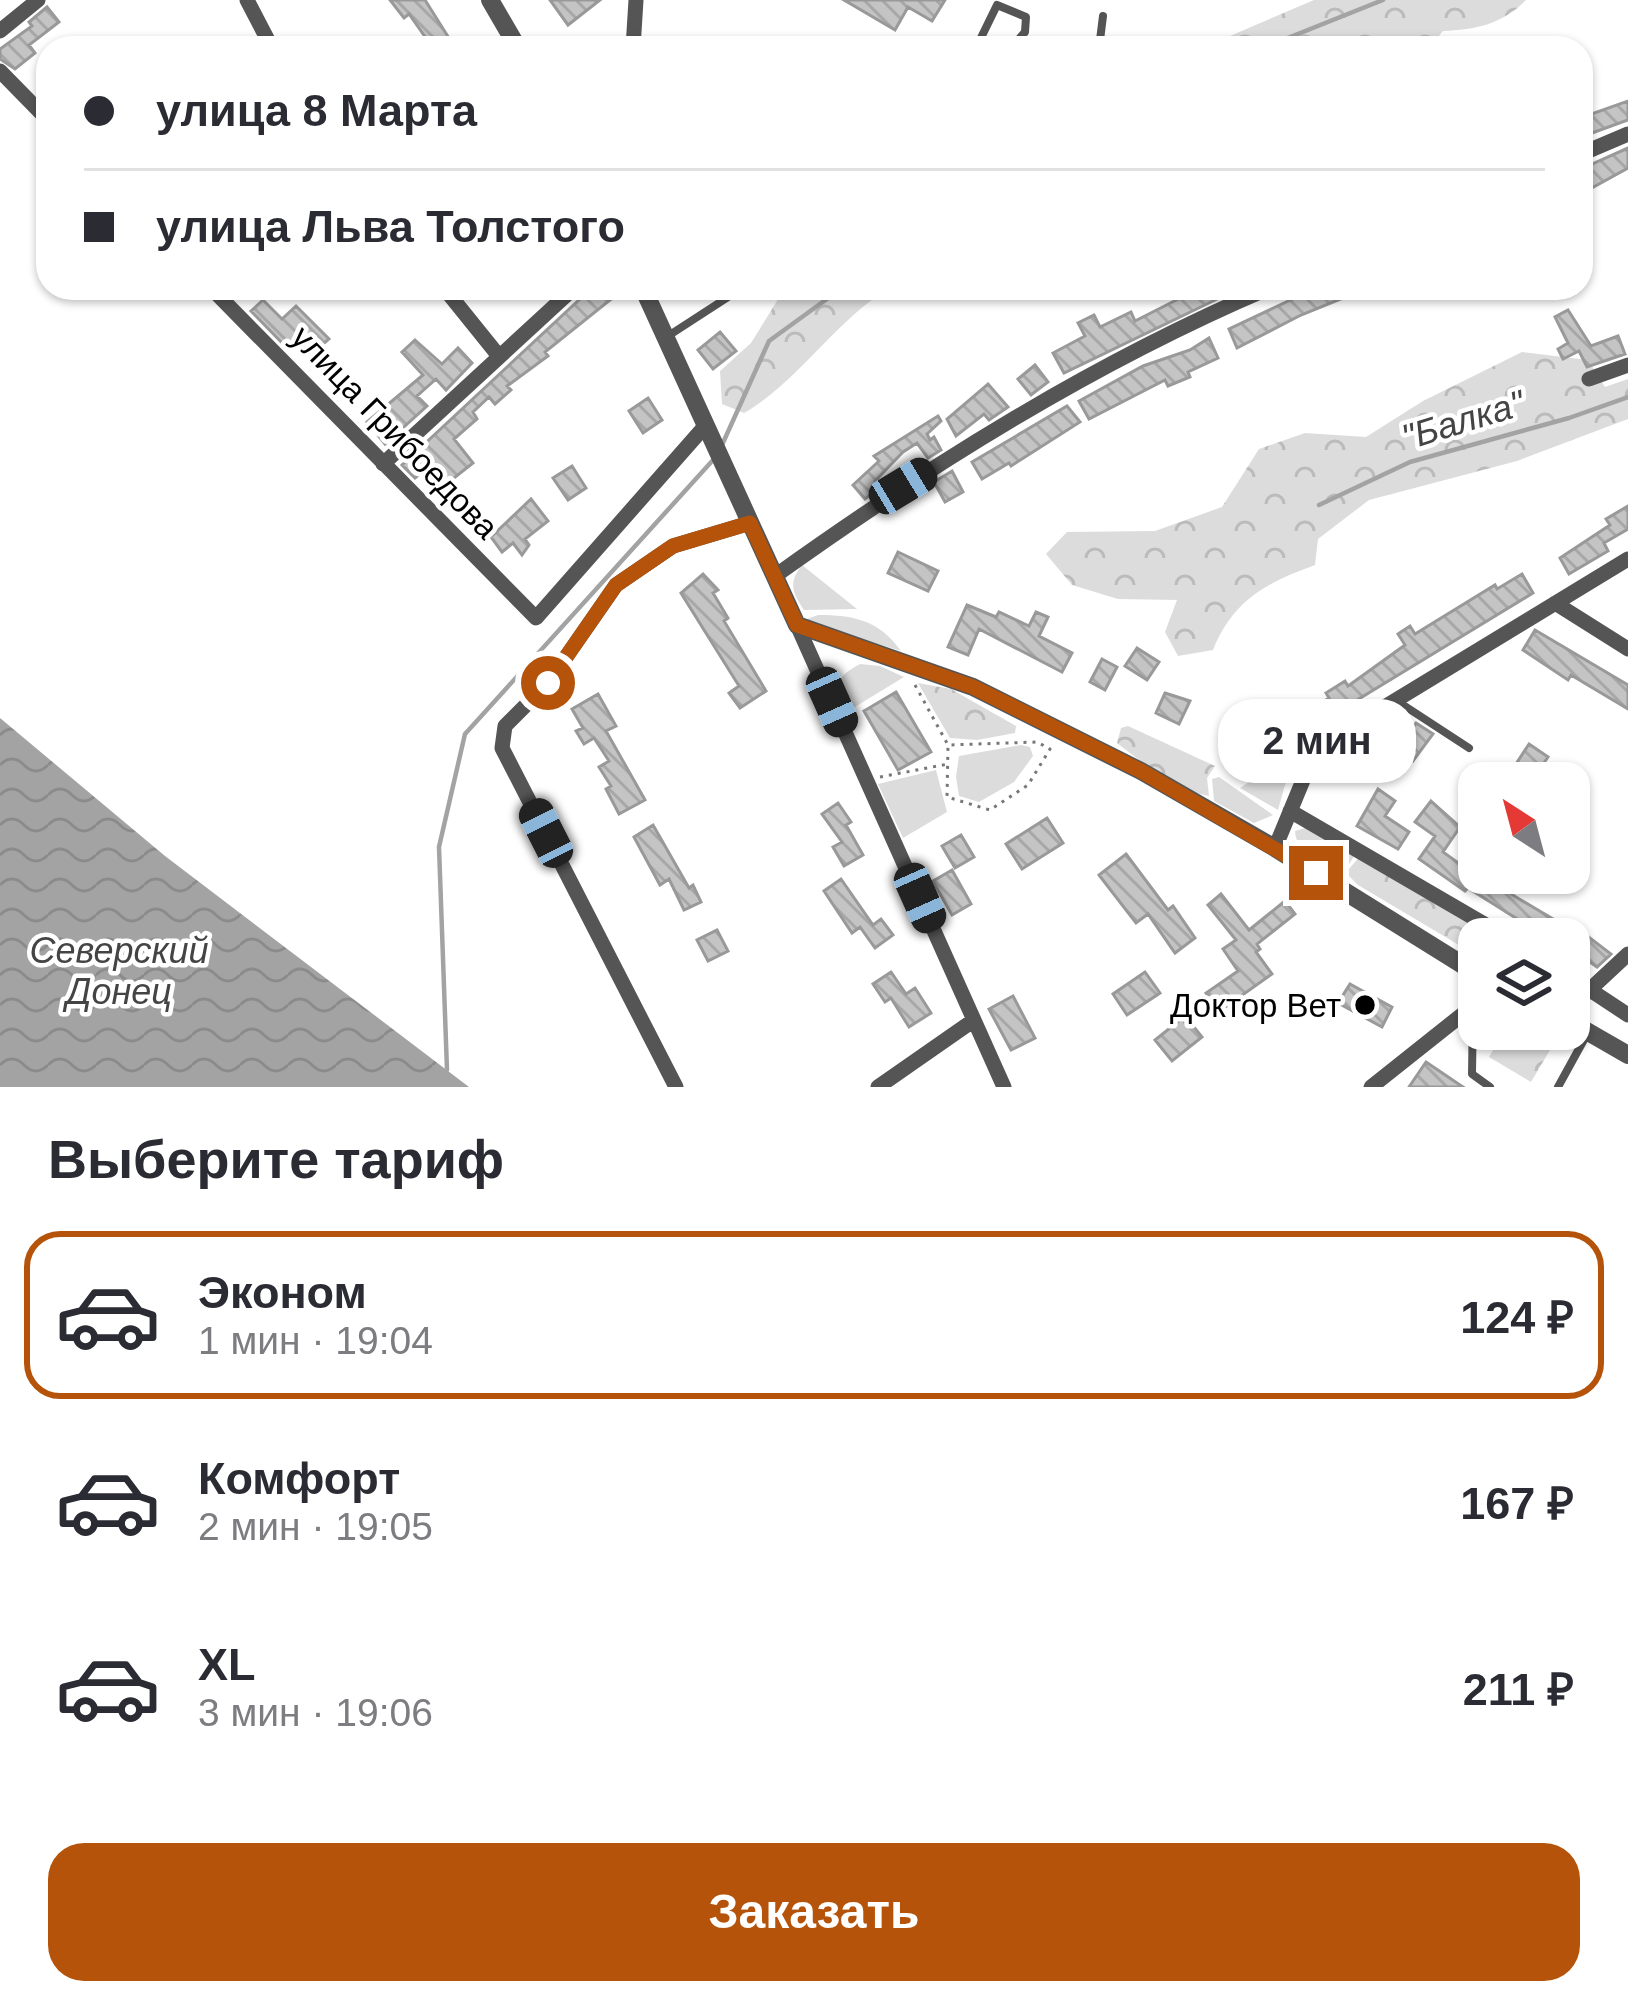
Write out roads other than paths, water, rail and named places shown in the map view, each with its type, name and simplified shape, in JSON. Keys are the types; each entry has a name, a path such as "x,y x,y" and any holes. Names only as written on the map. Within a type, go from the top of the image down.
{"street":[{"path":"0,31 38,0"},
{"path":"247,0 266,36"},
{"path":"490,0 511,36"},
{"path":"634,36 636,0"},
{"path":"0,70 36,108"},
{"path":"1593,149 1628,134"},
{"name":"улица Грибоедова","path":"224,300 536,618 706,425"},
{"path":"454,300 498,356"},
{"path":"383,464 561,300"},
{"path":"649,300 1004,1087"},
{"path":"775,576 903,486 1057,394 1241,300"},
{"path":"1589,379 1628,364"},
{"path":"676,1087 502,748 506,727 548,683 616,585 673,546 750,523"},
{"path":"1275,848 1311,761 1327,742 1628,560"},
{"path":"1556,604 1628,649"},
{"path":"797,625 973,687 1141,771 1458,961"},
{"path":"1290,811 1474,918"},
{"path":"1628,954 1590,990 1628,1015"},
{"path":"1371,1087 1458,1017"},
{"path":"878,1087 974,1020"},
{"path":"1590,1032 1628,1055"}],"lane":[{"path":"982,36 997,5 1026,17 1021,36"},
{"path":"1100,36 1103,16"},
{"path":"666,338 724,300"},
{"path":"1396,700 1469,748"},
{"path":"1473,1050 1472,1074 1491,1087"},
{"path":"1558,1087 1578,1050"}],"water":[{"name":"Северский Донец","path":"0,718 165,856 469,1087 0,1087"}],"waterway":[{"path":"1293,36 1383,0"},
{"path":"722,445 769,341 825,300"},
{"name":"\"Балка\"","path":"1319,505 1410,462 1628,397"},
{"path":"447,1070 439,847 465,734 713,460"}],"place":[{"name":"Доктор Вет","path":"1365,1005"}]}
